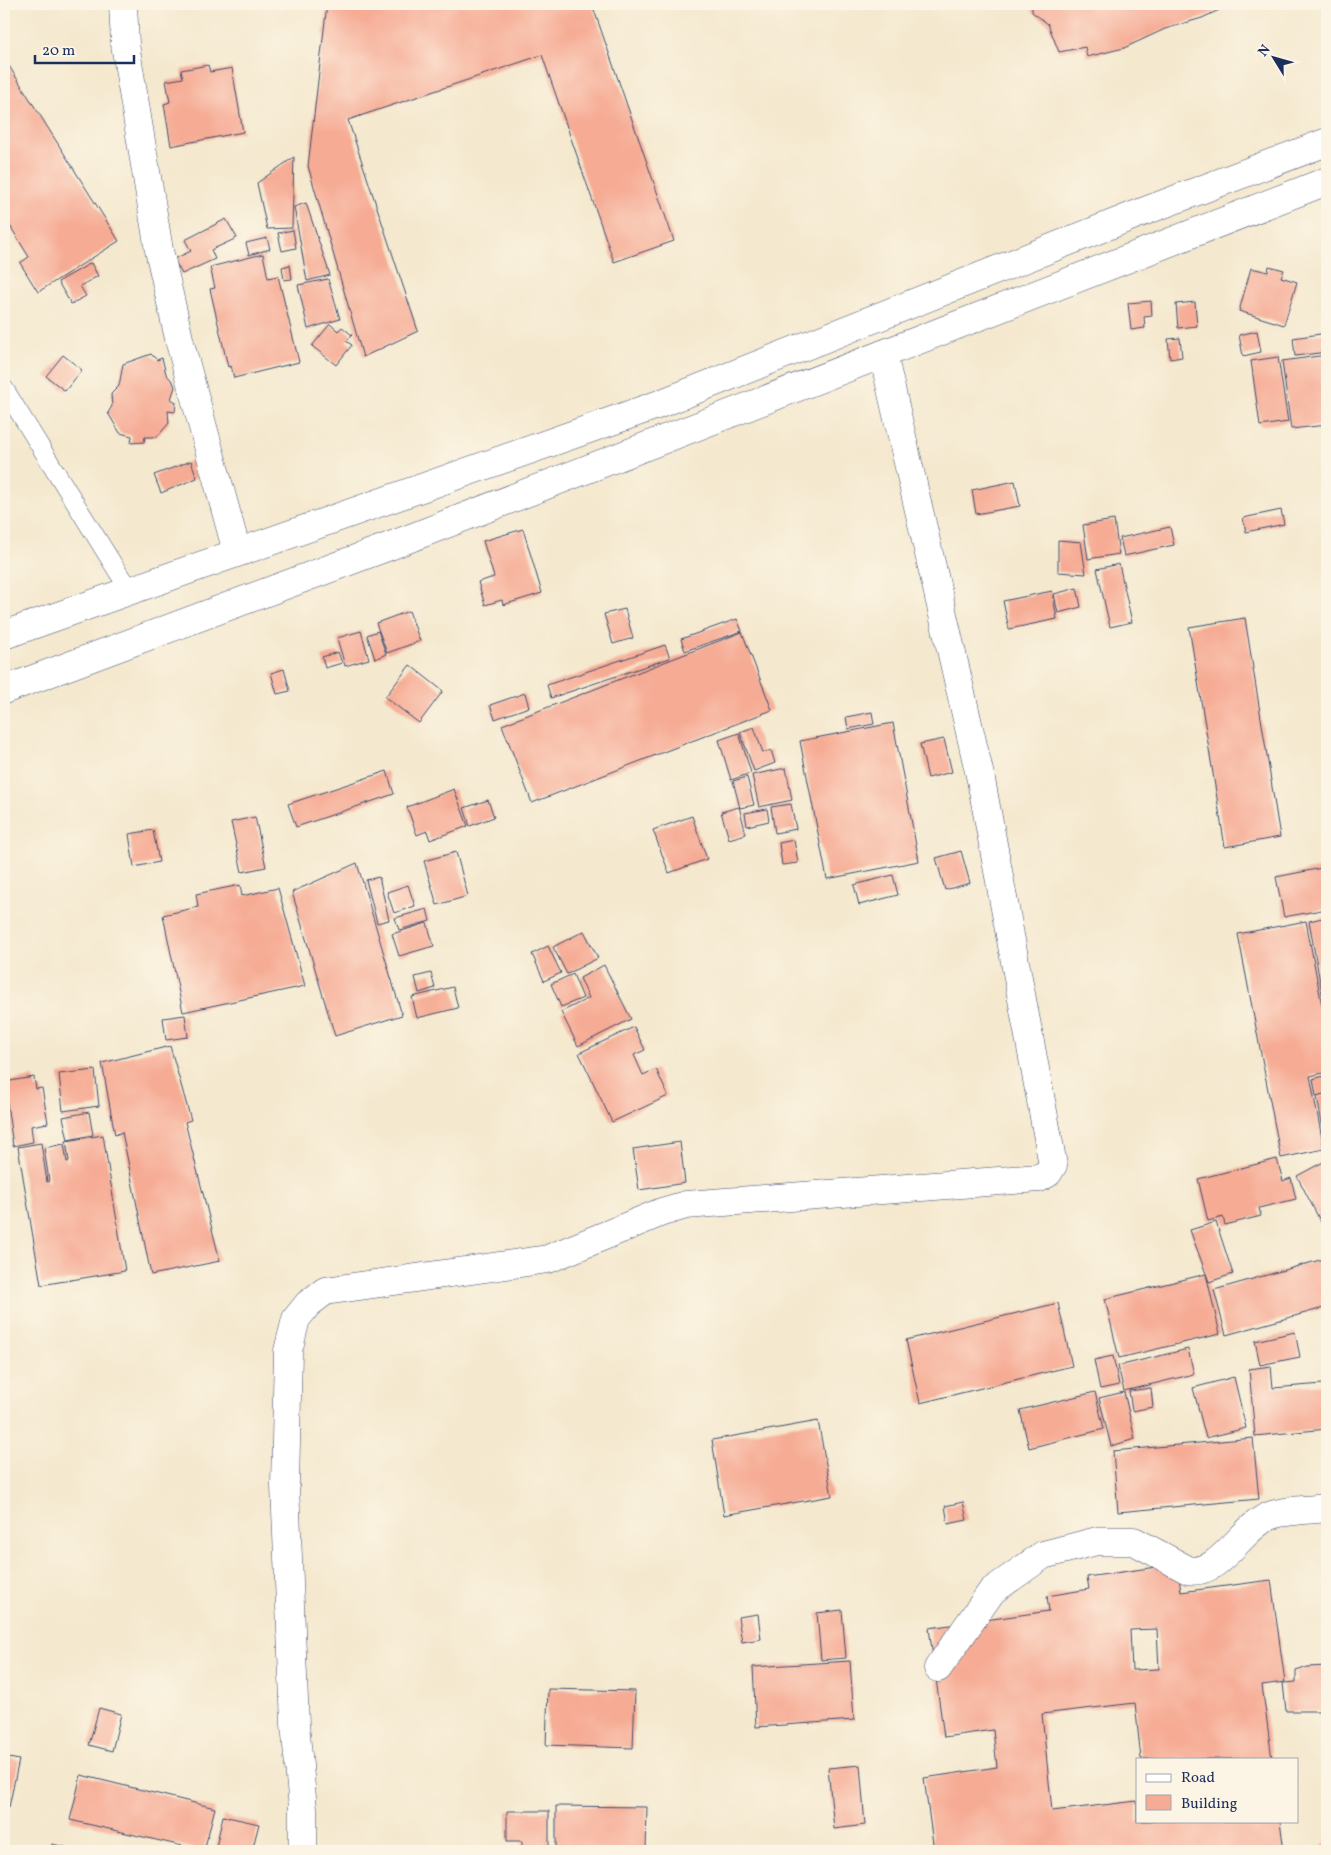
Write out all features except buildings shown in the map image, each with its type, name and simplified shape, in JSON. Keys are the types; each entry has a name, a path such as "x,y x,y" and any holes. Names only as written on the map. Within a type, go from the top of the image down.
{"street":[{"path":"123,4 125,44 160,250 180,344 236,552"},
{"path":"4,635 657,405 1145,211 1327,142"},
{"path":"4,690 390,546 1327,181"},
{"path":"303,1851 303,1808 296,1724 285,1486 288,1351 296,1319 308,1304 325,1291 548,1259 662,1212 686,1205 1039,1178 1048,1173 1053,1164 980,780 883,354"},
{"path":"938,1668 992,1591 1043,1555 1096,1541 1134,1541 1188,1570 1197,1572 1206,1570 1224,1556 1244,1533 1270,1516 1327,1508"}],"lane":[{"path":"4,388 129,590"}]}
